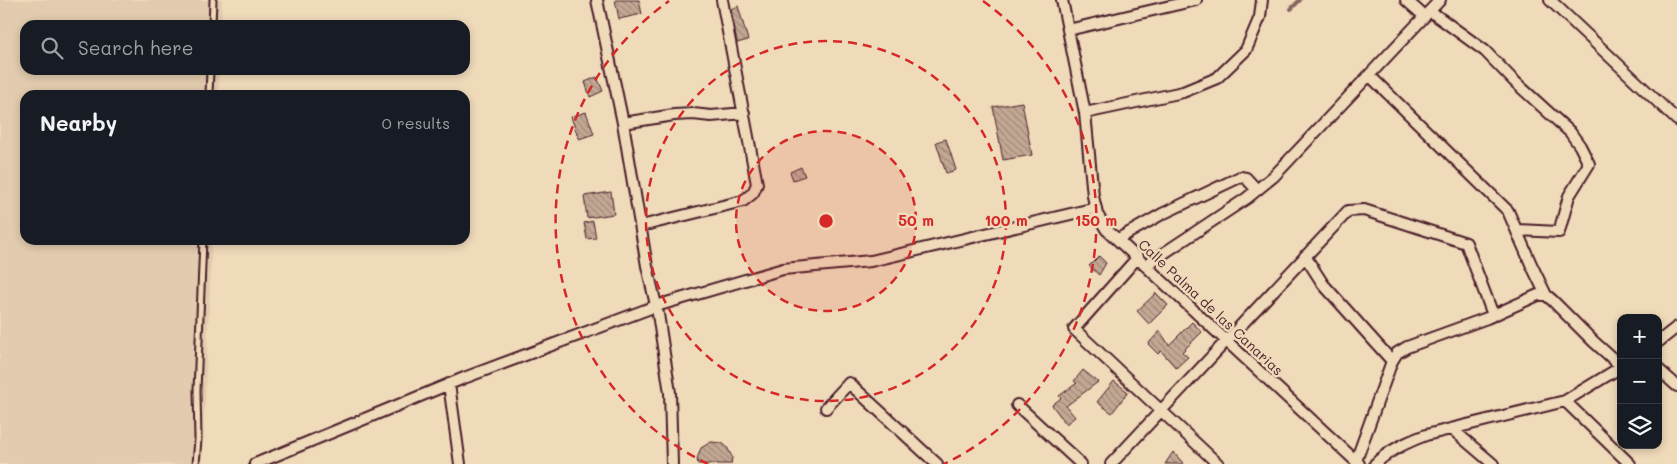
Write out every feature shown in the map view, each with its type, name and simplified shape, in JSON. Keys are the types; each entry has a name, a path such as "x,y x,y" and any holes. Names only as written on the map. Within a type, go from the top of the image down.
{"street":[{"path":"597,0 656,306 670,393 672,464"},
{"path":"642,226 742,201 754,193 758,184 722,0"},
{"name":"Calle Palma de las Canarias","path":"1062,0 1086,113 1093,196 1097,214 1106,229 1357,463"},
{"path":"1068,30 1196,0"},
{"path":"1086,113 1183,92 1216,78 1246,50 1260,17 1262,0"},
{"path":"1406,0 1485,50 1514,81 1570,132 1589,164 1569,196 1559,232 1518,230"},
{"path":"1218,464 1074,329 1142,261 1239,204 1274,176 1440,0"},
{"path":"1550,0 1677,120"},
{"path":"1369,74 1508,211 1546,295 1617,362"},
{"path":"622,123 674,115 693,114 711,116 744,113"},
{"path":"1118,239 1162,214 1240,178 1246,178 1257,190"},
{"path":"255,464 450,384 656,306 783,269 871,261 1096,208"},
{"path":"1111,464 1228,341 1348,210 1364,210 1466,243 1493,315"},
{"path":"1305,256 1323,284 1392,361"},
{"path":"1357,463 1392,361 1397,353 1407,347 1493,315 1538,295 1546,295"},
{"path":"1662,339 1677,327"},
{"path":"1375,464 1383,456 1407,442 1565,401 1617,368"},
{"path":"1662,373 1677,386"},
{"path":"826,408 849,383 937,464"},
{"path":"450,384 460,464"},
{"path":"1565,401 1630,464"},
{"path":"1017,405 1081,464"},
{"path":"1452,429 1493,464"}],"lane":[{"path":"212,20 213,0"},
{"path":"209,90 210,75"},
{"path":"196,464 203,245"}],"shaded area":[{"path":"0,0 222,0 221,20 20,20 20,75 219,75 218,90 20,90 20,245 212,245 202,464 0,464"}],"building":[{"path":"615,0 639,0 642,14 619,19"},
{"path":"738,6 748,40 737,43 731,9"},
{"path":"597,77 603,91 590,97 585,82"},
{"path":"1022,102 1032,155 1003,160 993,107"},
{"path":"586,112 594,134 579,139 571,117"},
{"path":"946,139 956,170 946,173 936,142"},
{"path":"801,167 805,176 793,180 790,172"},
{"path":"611,192 614,214 587,218 584,196"},
{"path":"593,221 596,238 587,239 584,223"},
{"path":"1099,256 1106,263 1099,275 1089,266"},
{"path":"1156,293 1168,305 1149,324 1137,311"},
{"path":"1192,322 1202,332 1182,352 1188,357 1176,368 1161,351 1158,354 1148,344 1160,331 1169,345"},
{"path":"1083,370 1098,382 1066,406 1075,417 1066,424 1052,405 1061,398 1059,396 1077,383 1074,381"},
{"path":"1114,381 1128,392 1112,413 1097,402"},
{"path":"711,442 722,443 727,447 732,457 731,464 698,464 697,459 701,448"},
{"path":"1173,452 1184,464 1165,464"}],"waterway":[{"path":"1291,9 1300,0"}]}
